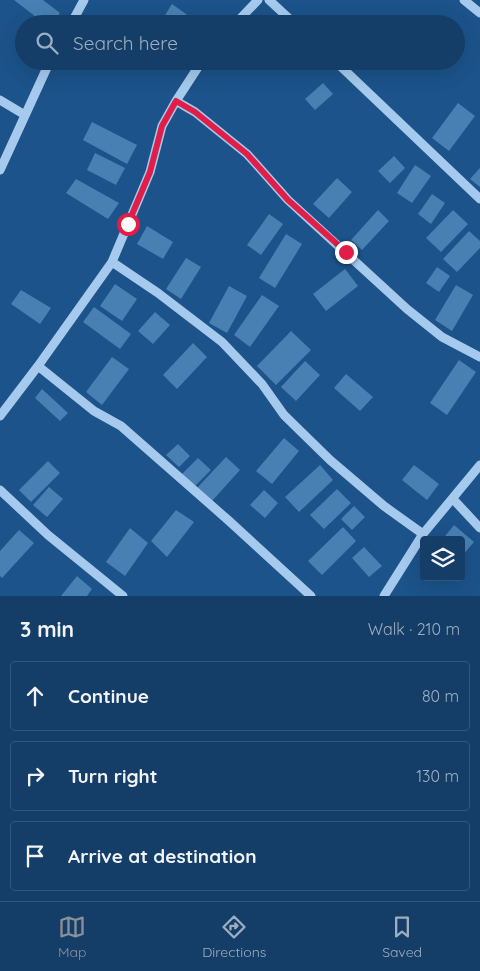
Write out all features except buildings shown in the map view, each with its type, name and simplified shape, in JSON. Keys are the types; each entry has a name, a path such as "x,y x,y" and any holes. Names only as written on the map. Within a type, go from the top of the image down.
{"street":[{"path":"76,15 84,0"},
{"path":"244,15 258,0"},
{"path":"269,0 285,15"},
{"path":"464,0 480,13"},
{"path":"0,170 46,70"},
{"path":"0,416 112,262 150,172 162,126 196,70"},
{"path":"344,70 480,199"},
{"path":"0,100 25,115"},
{"path":"176,101 195,112 247,154 288,200 408,309 442,337 480,357"},
{"path":"112,262 158,292 222,342 262,384 284,415 330,460 384,506 423,534"},
{"path":"38,366 94,411 121,426 228,520 310,596"},
{"path":"384,596 423,534 480,466"},
{"path":"0,490 48,535 124,596"},
{"path":"452,499 480,528"}],"route":[{"path":"128,224 150,172 162,126 176,101 195,112 247,154 288,200 346,252"}]}
